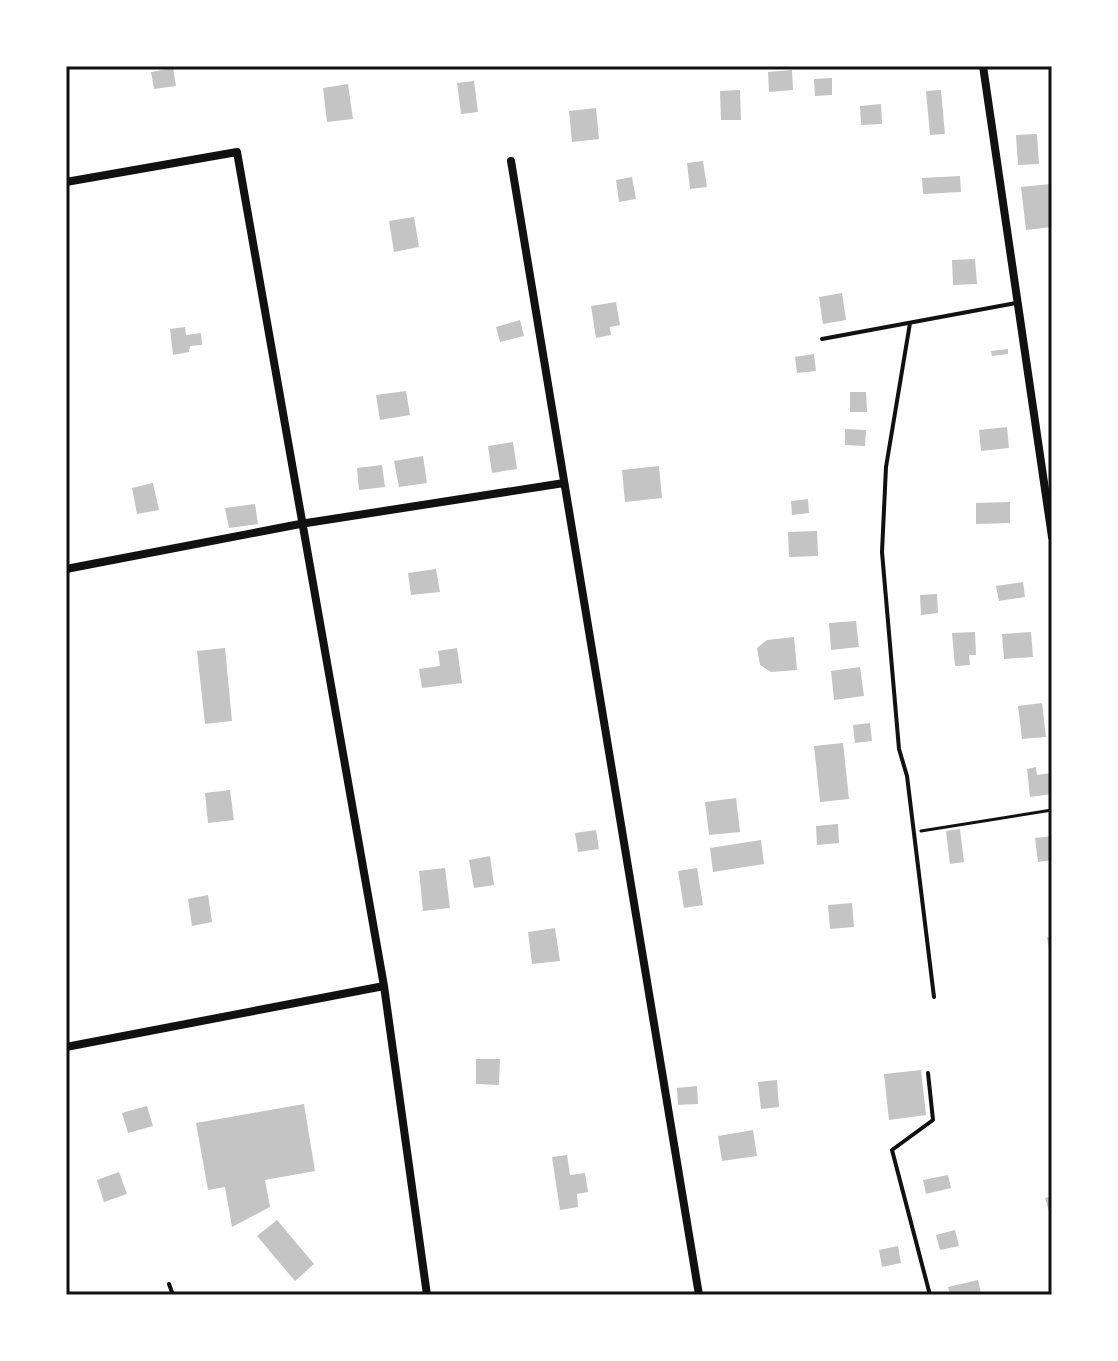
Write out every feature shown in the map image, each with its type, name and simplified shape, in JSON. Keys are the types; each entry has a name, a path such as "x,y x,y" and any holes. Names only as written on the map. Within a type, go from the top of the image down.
{"street":[{"path":"983,66 1052,537"},
{"path":"66,182 237,152 300,524 384,986 427,1295"},
{"path":"511,161 699,1295"},
{"path":"66,569 300,524 564,483"},
{"path":"66,1047 384,986"}],"lane":[{"path":"822,339 1019,303"},
{"path":"910,323 886,467 882,552 899,749 907,776 934,997"},
{"path":"928,1073 933,1120 892,1150 930,1295"},
{"path":"169,1284 173,1295"}],"path":[{"path":"914,832 1052,810"}],"building":[{"path":"173,68 176,86 154,89 151,72"},
{"path":"792,70 793,90 769,92 768,72"},
{"path":"832,78 832,95 815,96 814,79"},
{"path":"474,81 478,112 461,114 457,83"},
{"path":"348,84 353,119 327,122 323,88"},
{"path":"740,90 741,120 721,120 720,91"},
{"path":"941,90 945,134 930,135 926,91"},
{"path":"881,104 882,124 861,125 860,106"},
{"path":"596,108 599,139 572,142 569,111"},
{"path":"1037,134 1039,164 1018,165 1016,135"},
{"path":"703,161 707,187 690,189 687,163"},
{"path":"960,176 961,192 923,194 922,178"},
{"path":"632,177 636,199 619,202 616,180"},
{"path":"1051,184 1052,227 1026,230 1021,187"},
{"path":"414,217 419,247 394,252 389,221"},
{"path":"975,259 977,284 953,285 952,260"},
{"path":"842,293 846,320 823,324 819,297"},
{"path":"616,302 620,325 610,327 611,335 596,338 591,306"},
{"path":"520,320 524,336 500,342 496,327"},
{"path":"185,327 186,335 201,333 202,345 190,346 189,352 173,355 170,329"},
{"path":"1008,349 1008,354 992,356 991,351"},
{"path":"814,354 816,371 797,373 795,357"},
{"path":"406,391 410,415 380,420 376,395"},
{"path":"850,392 866,392 867,412 850,412"},
{"path":"1007,427 1009,448 981,451 979,430"},
{"path":"845,429 866,430 865,446 845,445"},
{"path":"513,442 517,469 492,473 488,446"},
{"path":"423,456 427,483 399,487 394,461"},
{"path":"382,465 385,487 359,490 357,468"},
{"path":"659,466 662,498 625,502 622,470"},
{"path":"153,483 159,510 137,514 132,488"},
{"path":"808,499 809,513 792,515 791,501"},
{"path":"1010,502 1010,523 976,524 976,503"},
{"path":"255,504 258,524 229,528 225,508"},
{"path":"817,531 818,556 789,557 788,532"},
{"path":"436,569 440,592 411,595 408,573"},
{"path":"1023,582 1025,597 999,601 996,586"},
{"path":"937,594 938,613 921,615 920,595"},
{"path":"856,621 859,647 831,650 829,623"},
{"path":"975,632 976,655 969,655 970,665 955,666 952,633"},
{"path":"1031,632 1033,657 1004,659 1002,634"},
{"path":"794,637 797,670 771,672 760,665 757,648 767,640"},
{"path":"225,648 232,721 205,724 197,651"},
{"path":"457,648 462,683 422,688 419,669 440,666 438,651"},
{"path":"860,667 864,696 834,700 831,671"},
{"path":"1042,703 1046,737 1022,739 1018,706"},
{"path":"870,723 872,741 855,743 853,725"},
{"path":"843,743 849,799 820,802 814,746"},
{"path":"1036,767 1037,775 1050,773 1052,794 1030,797 1027,769"},
{"path":"230,790 234,820 208,823 205,793"},
{"path":"736,798 740,832 709,835 705,802"},
{"path":"838,824 839,843 817,845 816,826"},
{"path":"960,829 964,862 950,864 946,831"},
{"path":"596,830 599,849 578,852 575,833"},
{"path":"1052,836 1052,860 1038,862 1035,838"},
{"path":"761,840 764,864 713,872 710,848"},
{"path":"490,856 494,885 474,888 469,860"},
{"path":"445,868 450,908 423,911 419,871"},
{"path":"697,868 703,905 684,908 678,871"},
{"path":"208,895 212,922 192,926 188,899"},
{"path":"852,903 854,927 830,929 828,905"},
{"path":"555,928 560,961 532,964 528,932"},
{"path":"1052,936 1052,956 1050,957 1047,937"},
{"path":"476,1059 500,1059 499,1085 476,1084"},
{"path":"921,1070 926,1115 889,1120 884,1074"},
{"path":"777,1080 779,1107 761,1109 758,1082"},
{"path":"697,1086 698,1104 678,1105 677,1088"},
{"path":"304,1104 315,1171 265,1180 270,1207 232,1227 225,1187 208,1190 196,1123"},
{"path":"147,1106 153,1126 128,1133 122,1113"},
{"path":"753,1130 757,1156 722,1161 718,1136"},
{"path":"567,1155 570,1175 585,1173 588,1192 577,1194 578,1207 560,1210 552,1157"},
{"path":"119,1172 127,1194 104,1202 97,1180"},
{"path":"948,1175 951,1188 926,1194 923,1180"},
{"path":"1052,1196 1052,1217 1051,1217 1045,1198"},
{"path":"277,1220 314,1264 295,1281 257,1236"},
{"path":"955,1230 959,1246 940,1250 936,1235"},
{"path":"898,1246 901,1263 882,1267 879,1250"},
{"path":"978,1280 981,1293 950,1295 948,1287"}]}
